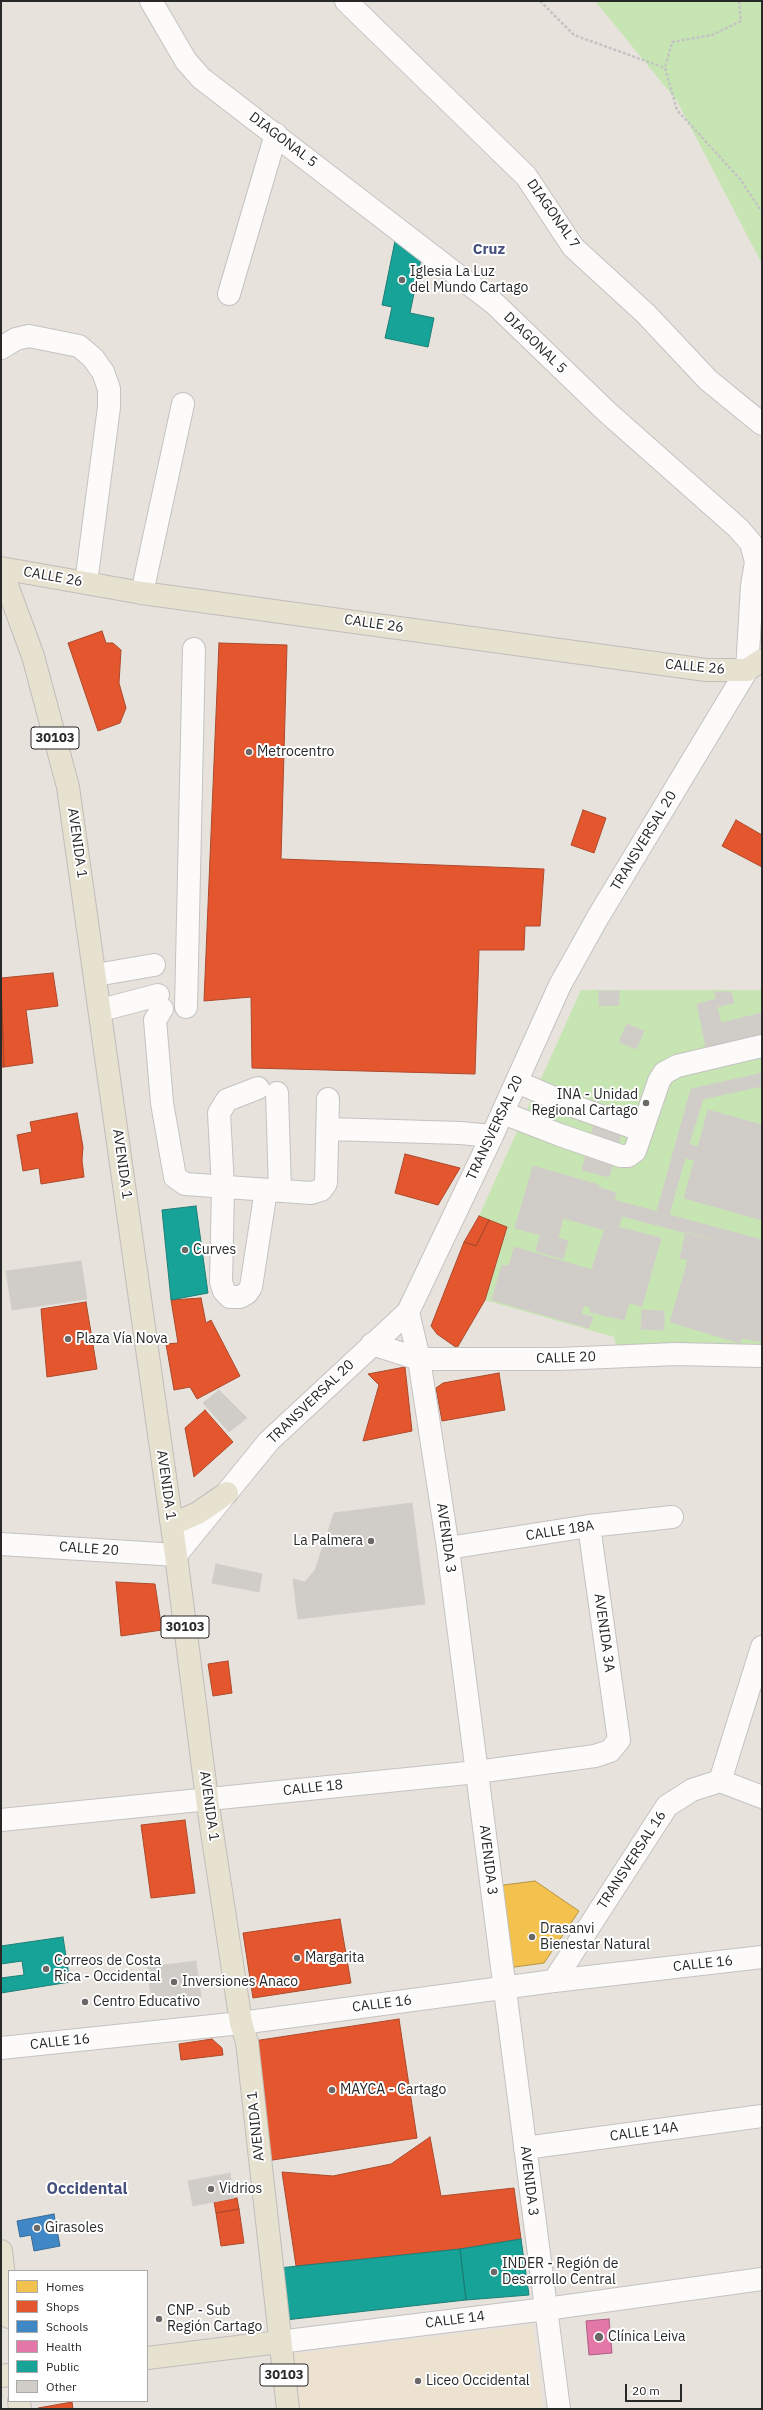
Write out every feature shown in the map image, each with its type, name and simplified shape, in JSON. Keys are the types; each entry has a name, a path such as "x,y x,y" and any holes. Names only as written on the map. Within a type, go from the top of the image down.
{"main road":[{"name":"CALLE 26","path":"1,569 142,593 706,670 757,670"},
{"name":"AVENIDA 1","path":"1,569 33,656 68,787 101,1010 176,1555 207,1799 241,2023 247,2042 279,2342 288,2409"},
{"path":"171,1521 182,1520 198,1513 227,1493"},
{"path":"1,2251 8,2309"},
{"name":"CALLE 14","path":"148,2358 279,2342"}],"street":[{"name":"DIAGONAL 5","path":"151,1 186,61 201,78 276,134 495,304 607,412 738,528 751,543 756,562 752,586 757,670"},
{"name":"DIAGONAL 7","path":"346,1 526,176 573,247 646,314 708,380 762,424"},
{"path":"229,294 276,134"},
{"path":"1,348 16,339 29,336 79,346 93,358 103,372 109,389 109,407 86,583"},
{"path":"142,593 183,404"},
{"path":"186,1007 194,649"},
{"name":"TRANSVERSAL 20","path":"176,1555 269,1441 408,1312 503,1113 564,978 757,670"},
{"path":"96,975 154,965"},
{"path":"101,1010 160,1002 155,1020 155,1035 168,1141 175,1177 185,1184 223,1188 311,1193 321,1190 326,1183 329,1129 328,1098"},
{"path":"503,1113 621,1156 628,1156 634,1151 640,1130 659,1081 669,1070 762,1046"},
{"path":"517,1082 573,1106 640,1130"},
{"path":"268,1090 273,1190 251,1287 247,1293 240,1297 230,1297 224,1291 221,1282 223,1188 219,1113 227,1100 242,1095 268,1090"},
{"path":"560,1135 573,1106"},
{"path":"329,1129 460,1133 492,1136"},
{"name":"AVENIDA 3","path":"408,1312 420,1359 448,1548 559,2409"},
{"name":"CALLE 20","path":"372,1344 420,1359 559,1358 676,1354 762,1356"},
{"name":"CALLE 18A","path":"448,1548 589,1526 672,1517"},
{"name":"AVENIDA 3A","path":"589,1526 619,1740"},
{"name":"CALLE 20","path":"1,1544 176,1555"},
{"path":"762,1647 720,1781 762,1797"},
{"name":"CALLE 18","path":"1,1820 477,1772 595,1756 610,1751 619,1740"},
{"name":"TRANSVERSAL 16","path":"554,1981 667,1806 692,1790 720,1781"},
{"name":"CALLE 16","path":"1,2048 241,2023 505,1989 554,1981 762,1957"},
{"name":"CALLE 14A","path":"525,2148 762,2116"},
{"name":"CALLE 14","path":"279,2342 546,2309 762,2279"}],"path":[{"path":"540,1 574,35 664,68"},
{"path":"739,1 741,21 712,35 672,42 664,68 677,110 740,179 762,212"}],"shaded area":[{"name":"Liceo Occidental","path":"533,2325 543,2409 300,2409 293,2354"}],"green space":[{"path":"595,1 762,1 762,264 677,101"},
{"name":"INA - Unidad Regional Cartago","path":"581,990 762,990 762,1347 617,1349 614,1337 485,1300 507,1228 479,1216"}],"building: Homes":[{"name":"Drasanvi Bienestar Natural","path":"535,1881 579,1911 544,1963 507,1968 496,1886"}],"building: Shops":[{"path":"102,631 106,643 113,643 121,650 119,683 126,708 120,723 98,731 68,643"},
{"name":"Metrocentro","path":"219,643 287,645 281,859 544,869 540,926 525,926 524,950 479,950 475,1074 252,1068 251,997 204,1001"},
{"path":"583,810 606,818 594,853 571,845"},
{"path":"736,820 762,835 762,867 722,846"},
{"path":"53,973 58,1006 26,1010 33,1063 4,1067 1,978"},
{"path":"1,983 4,1067 1,1067"},
{"path":"77,1113 83,1147 82,1160 84,1177 41,1184 39,1168 23,1171 17,1135 32,1132 30,1122"},
{"path":"405,1154 460,1168 438,1205 395,1193"},
{"path":"479,1216 489,1220 476,1246 464,1242"},
{"path":"489,1220 507,1227 485,1300 457,1348 437,1334 431,1326 464,1242 476,1246"},
{"path":"201,1298 206,1323 211,1320 240,1376 197,1399 190,1387 174,1390 166,1344 178,1343 171,1300"},
{"name":"Plaza Vía Nova","path":"86,1302 97,1369 47,1377 41,1309"},
{"path":"405,1367 412,1431 363,1441 379,1385 368,1374"},
{"path":"499,1373 505,1410 442,1421 436,1388 443,1383"},
{"path":"205,1410 233,1442 194,1477 185,1428"},
{"path":"116,1582 155,1584 162,1630 121,1636"},
{"path":"228,1661 232,1693 213,1696 208,1664"},
{"path":"185,1820 195,1893 151,1898 141,1825"},
{"name":"Margarita","path":"340,1919 351,1983 253,1998 243,1933"},
{"name":"MAYCA - Cartago","path":"399,2019 417,2138 266,2161 247,2042"},
{"path":"212,2039 222,2048 223,2055 181,2060 179,2044"},
{"path":"430,2137 441,2196 514,2188 521,2239 460,2249 296,2266 282,2172 333,2176 391,2164"},
{"path":"237,2198 239,2209 216,2213 214,2202"},
{"path":"239,2209 244,2243 221,2246 216,2213"},
{"path":"72,2402 73,2409 38,2409 38,2408"}],"building: Schools":[{"name":"Girasoles","path":"54,2214 60,2246 34,2251 31,2235 20,2237 17,2221"}],"building: Health":[{"name":"Clínica Leiva","path":"609,2319 612,2353 589,2355 586,2321"}],"building: Public":[{"name":"Iglesia La Luz del Mundo Cartago","path":"396,236 422,254 410,313 434,318 428,347 385,338 392,307 382,305"},
{"path":"196,1206 208,1293 171,1300 162,1210"},
{"name":"Correos de Costa Rica - Occidental","path":"63,1937 70,1982 1,1993 1,1978 24,1975 22,1961 1,1964 1,1946"},
{"name":"INDER - Región de Desarrollo Central","path":"521,2239 529,2295 466,2300 460,2249"},
{"path":"460,2249 466,2300 285,2320 279,2268"}],"building: Other":[{"path":"599,991 619,991 619,1005 599,1006"},
{"path":"715,992 731,992 734,1003 717,1007 721,1023 762,1013 762,1034 706,1047 697,1004 716,999"},
{"path":"627,1024 644,1031 636,1049 619,1042"},
{"path":"762,1073 762,1086 703,1099 689,1144 698,1147 694,1160 685,1158 669,1215 657,1211 691,1089"},
{"path":"599,1105 627,1113 609,1177 582,1170"},
{"path":"708,1110 762,1125 762,1220 684,1198"},
{"path":"533,1166 599,1185 598,1187 616,1193 606,1230 563,1218 558,1238 568,1241 563,1259 536,1251 540,1235 515,1228"},
{"path":"614,1200 762,1240 762,1253 622,1216 618,1227 614,1226 599,1272 592,1269"},
{"path":"614,1226 661,1238 642,1306 629,1303 624,1320 590,1312 591,1308 584,1305 581,1314 593,1317 589,1328 492,1300 502,1265 509,1266 514,1247 599,1272"},
{"path":"686,1231 762,1253 762,1342 742,1338 740,1343 670,1322 688,1260 680,1258"},
{"path":"81,1261 87,1299 12,1310 6,1271"},
{"path":"642,1310 664,1311 664,1330 641,1329"},
{"path":"219,1390 247,1418 229,1432 203,1403"},
{"name":"La Palmera","path":"412,1503 425,1604 298,1619 293,1579 305,1582 315,1570 334,1513"},
{"path":"216,1564 262,1574 259,1592 212,1583"},
{"name":"Inversiones Anaco","path":"196,1961 201,1997 152,2003 147,1967"},
{"name":"Vidrios","path":"230,2173 234,2198 193,2206 188,2181"}],"place":[{"name":"Iglesia La Luz del Mundo Cartago","path":"402,280"},
{"name":"Metrocentro","path":"249,752"},
{"name":"INA - Unidad Regional Cartago","path":"646,1103"},
{"name":"Curves","path":"185,1250"},
{"name":"Plaza Vía Nova","path":"68,1339"},
{"name":"La Palmera","path":"371,1541"},
{"name":"Drasanvi Bienestar Natural","path":"532,1937"},
{"name":"Margarita","path":"297,1958"},
{"name":"Correos de Costa Rica - Occidental","path":"46,1969"},
{"name":"Inversiones Anaco","path":"174,1982"},
{"name":"Centro Educativo","path":"85,2002"},
{"name":"MAYCA - Cartago","path":"332,2090"},
{"name":"Vidrios","path":"211,2189"},
{"name":"Girasoles","path":"37,2228"},
{"name":"INDER - Región de Desarrollo Central","path":"494,2272"},
{"name":"CNP - Sub Región Cartago","path":"159,2319"},
{"name":"Clínica Leiva","path":"599,2337"},
{"name":"Liceo Occidental","path":"418,2381"}],"district":[{"name":"Cruz","path":"489,250"},
{"name":"Occidental","path":"87,2189"}]}
